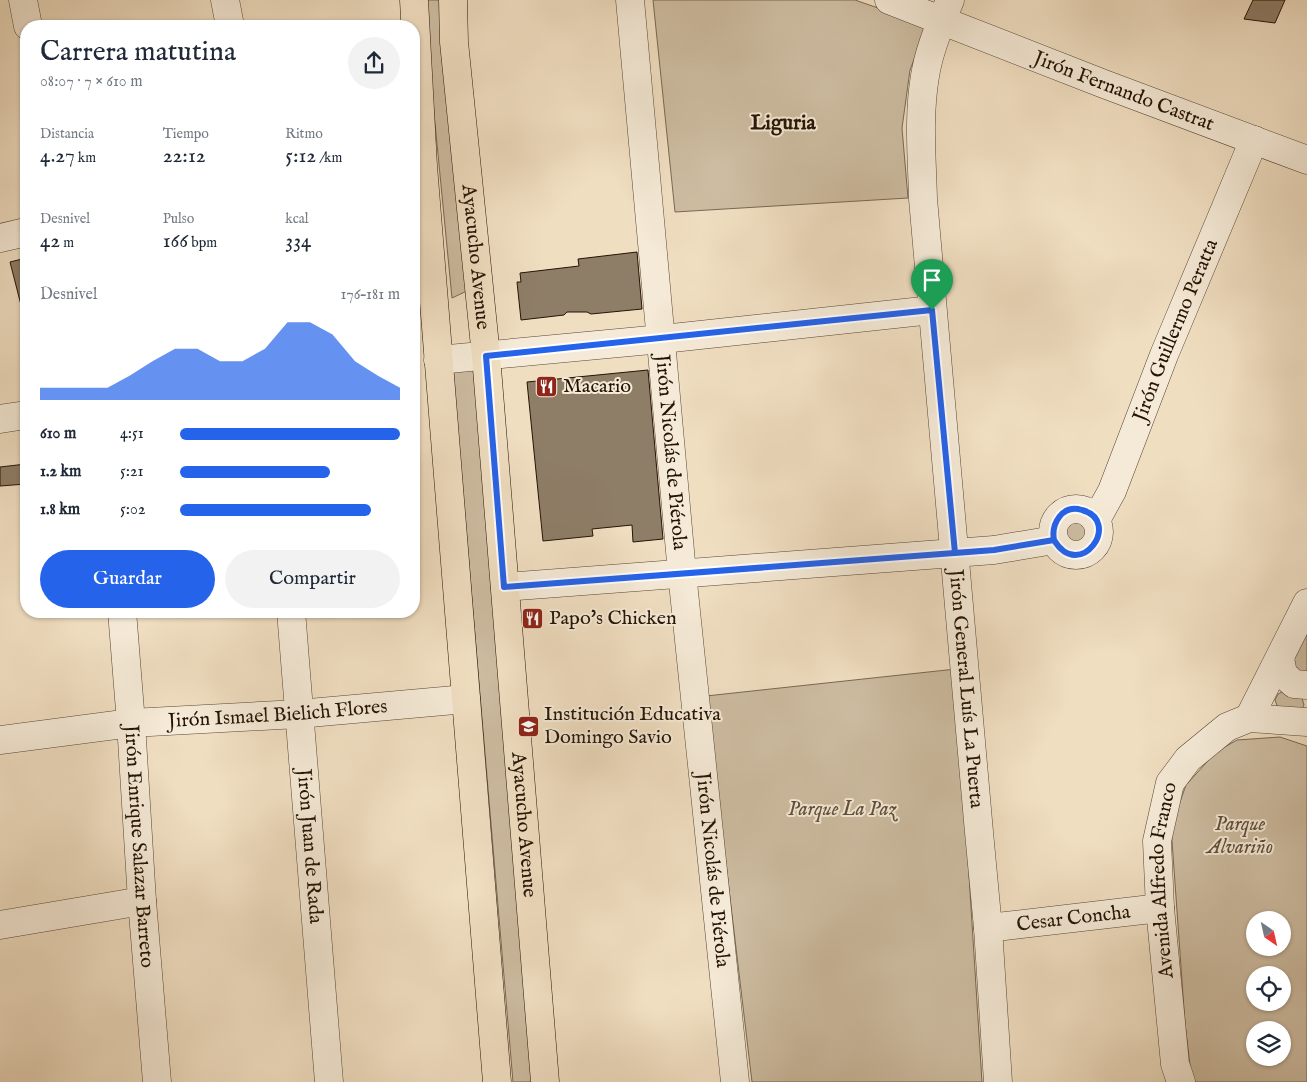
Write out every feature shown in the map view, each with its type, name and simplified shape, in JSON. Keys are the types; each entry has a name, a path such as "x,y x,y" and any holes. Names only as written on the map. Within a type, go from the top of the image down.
{"main road":[{"path":"414,0 414,20"},
{"name":"Ayacucho Avenue","path":"453,0 454,42 486,356 545,1082"},
{"path":"420,185 438,360 498,1082"}],"street":[{"path":"24,0 27,20"},
{"path":"225,0 229,20"},
{"name":"Jirón Nicolás de Piérola","path":"630,0 682,573 735,1082"},
{"name":"Jirón Fernando Castrat","path":"889,0 946,10 1104,84 1307,160"},
{"name":"Jirón General Luís La Puerta","path":"946,10 933,44 925,76 921,123 923,199 988,928 998,1082"},
{"name":"Jirón Guillermo Peratta","path":"955,553 994,550 1054,540 1064,552 1079,554 1086,552 1097,541 1098,526 1096,520 1112,491 1164,355 1254,140"},
{"path":"0,238 20,233"},
{"path":"438,360 661,339 932,310"},
{"path":"0,420 20,416"},
{"path":"504,587 955,553"},
{"path":"1249,718 1307,603"},
{"name":"Jirón Enrique Salazar Barreto","path":"123,618 157,1082"},
{"name":"Jirón Juan de Rada","path":"291,618 329,1082"},
{"path":"1280,658 1283,674 1294,684 1307,685"},
{"name":"Jirón Ismael Bielich Flores","path":"0,740 131,723 298,714 466,699"},
{"name":"Avenida Alfredo Franco","path":"1181,1082 1175,1064 1160,908 1157,841 1170,783 1188,759 1227,727 1249,718 1307,720"},
{"path":"0,925 142,900"},
{"name":"Cesar Concha","path":"988,928 1160,908"}],"green space":[{"path":"423,0 446,0 469,290 452,298"},
{"path":"653,0 855,0 927,25 910,70 902,128 908,198 675,212"},
{"path":"475,363 535,1082 513,1082 452,365"},
{"path":"1076,517 1086,521 1090,531 1086,541 1076,545 1066,541 1062,531 1066,521"},
{"path":"1307,610 1307,673 1297,678 1287,659"},
{"name":"Parque La Paz","path":"956,669 982,1082 752,1082 706,696"},
{"path":"1286,690 1302,698 1304,705 1301,711 1278,708 1275,700 1278,694"},
{"name":"Parque Alvariño","path":"1280,737 1307,746 1307,1082 1195,1082 1191,1074 1185,1023 1171,827 1186,785 1216,752 1237,740"}],"building":[{"path":"1253,0 1285,0 1275,23 1244,19"},
{"path":"637,252 642,309 591,314 587,312 567,312 564,315 521,320 517,282 521,282 520,273 579,266 578,259"},
{"path":"20,260 20,301 10,262"},
{"path":"648,370 663,539 633,542 632,525 592,529 593,536 543,541 527,382"},
{"path":"20,465 20,484 0,486 0,467"}],"place":[{"name":"Macario","path":"547,386"},
{"name":"Papo's Chicken","path":"533,618"},
{"name":"Institución Educativa Domingo Savio","path":"528,726"}],"district":[{"name":"Liguria","path":"783,123"}],"route":[{"path":"932,310 486,356 504,587 994,550 1054,540 1053,533 1057,519 1062,513 1076,508 1090,514 1096,520 1098,526 1099,534 1097,541 1086,552 1079,554 1064,552 1054,540 994,550 955,553 932,310"}]}
